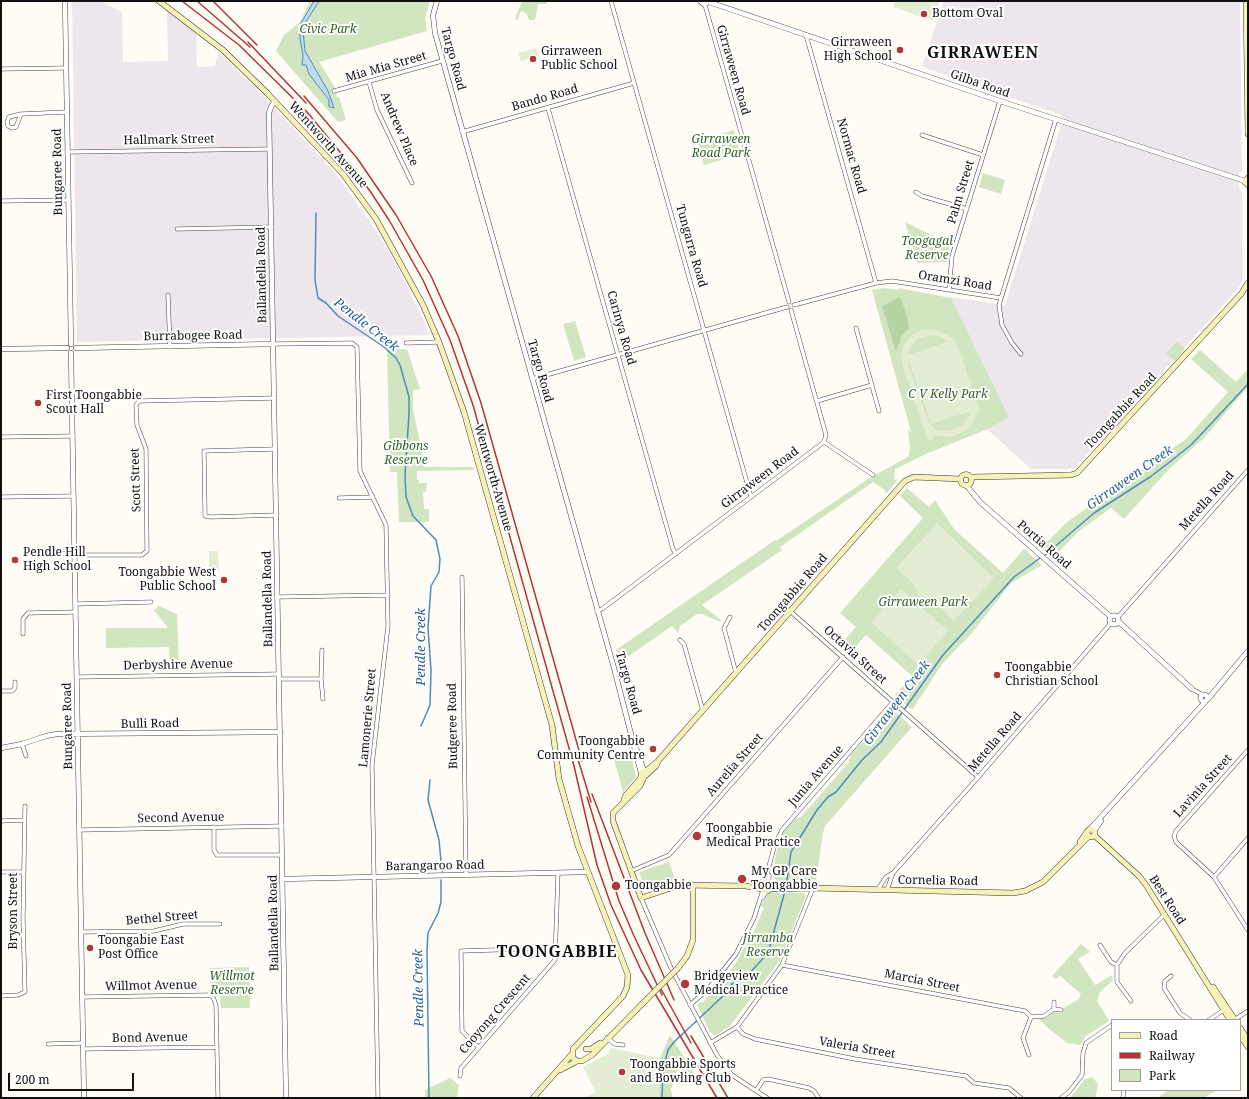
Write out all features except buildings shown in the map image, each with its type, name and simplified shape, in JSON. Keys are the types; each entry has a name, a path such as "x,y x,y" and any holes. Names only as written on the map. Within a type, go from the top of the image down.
{"main road":[{"name":"Wentworth Avenue","path":"159,1 212,41 275,101 343,174 368,208 407,273 428,315 439,342 464,412 546,702 555,736 559,779 575,836 587,872 625,967 628,979 627,988 623,996 586,1037 582,1047 572,1054"},
{"path":"1246,1 1248,134"},
{"name":"Toongabbie Road","path":"972,477 1071,475 1077,473 1220,318 1241,294 1248,283"},
{"path":"966,474 972,477 971,483 966,485 963,484 961,479 963,475 966,474"},
{"name":"Toongabbie Road","path":"631,871 613,821 613,814 626,795 644,774 656,766 658,761 704,712 790,611 905,481 914,477 961,479"},
{"name":"Cornelia Road","path":"641,898 675,886 693,885 1013,893 1025,891 1044,882 1091,833"},
{"name":"Best Road","path":"1091,833 1139,876 1184,945 1188,948 1230,1019"},
{"path":"631,871 641,898"},
{"path":"558,1071 577,1061 585,1060 592,1055 607,1038 678,968 687,956 693,940 693,885"},
{"name":"Best Road","path":"1225,1009 1233,1019"},
{"path":"1241,1030 1248,1040"},
{"path":"1241,1036 1248,1047"},
{"path":"582,1047 594,1048 607,1038"},
{"path":"582,1047 588,1055 585,1060"},
{"path":"533,1098 572,1054 577,1061"}],"street":[{"name":"Bungaree Road","path":"65,1 71,344"},
{"name":"Targo Road","path":"437,1 433,12 433,24 442,61 644,774"},
{"name":"Tungarra Road","path":"611,1 751,497"},
{"name":"Gilba Road","path":"700,1 708,2 1000,102 1247,182"},
{"name":"Girraween Road","path":"708,2 789,302"},
{"name":"Normac Road","path":"806,36 876,283"},
{"name":"Mia Mia Street","path":"334,91 442,61"},
{"path":"1,69 66,68"},
{"name":"Andrew Place","path":"369,82 377,110 412,183"},
{"name":"Bando Road","path":"462,132 634,83"},
{"name":"Ballandella Road","path":"275,101 270,110 270,149 286,1098"},
{"name":"Palm Street","path":"949,290 952,256 1000,102"},
{"name":"Carinya Road","path":"548,108 671,541 676,554"},
{"path":"21,114 16,127 12,128 8,126 7,122 9,117 21,114 67,112"},
{"name":"Oramzi Road","path":"794,305 876,283 892,281 1001,298 1056,119"},
{"path":"922,135 983,155"},
{"name":"Hallmark Street","path":"68,152 270,149"},
{"path":"916,192 967,209"},
{"path":"1,201 69,200"},
{"path":"176,229 272,227"},
{"path":"168,295 170,347"},
{"path":"1001,298 999,312 1002,325 1012,343 1021,354"},
{"path":"787,307 789,302 794,305 791,310"},
{"path":"532,379 787,307"},
{"path":"787,307 791,310 817,401 826,435 824,442 873,475"},
{"path":"856,328 879,411"},
{"path":"406,343 439,342"},
{"name":"Burrabogee Road","path":"76,348 352,343 357,348"},
{"path":"1,349 67,348 71,344 76,348 72,353 67,348"},
{"name":"Lamonerie Street","path":"357,348 360,471 386,525 388,595 388,626 372,753 378,1098"},
{"name":"Bungaree Road","path":"72,353 84,1098"},
{"path":"817,401 872,385"},
{"name":"Scott Street","path":"75,554 142,554 147,551 146,449 137,425 136,405 138,401 274,398"},
{"path":"1,437 73,436"},
{"name":"Girraween Road","path":"597,610 602,609 824,442"},
{"path":"276,449 204,451 204,511 205,516 212,517 277,515"},
{"name":"Metella Road","path":"1118,620 1248,470"},
{"name":"Portia Road","path":"966,485 975,498 1111,617"},
{"path":"1,497 74,496"},
{"path":"339,498 373,497"},
{"path":"50,554 75,554"},
{"name":"Budgeree Road","path":"462,577 466,875"},
{"path":"278,597 388,595"},
{"path":"76,604 151,602"},
{"name":"Octavia Street","path":"790,611 978,777"},
{"path":"23,634 23,619 28,613 76,612"},
{"path":"1118,620 1115,624 1111,623 1111,617 1115,615 1118,620 1203,698"},
{"path":"730,617 724,628 736,674"},
{"name":"Metella Road","path":"878,889 886,877 892,873 978,777 1111,623"},
{"path":"680,640 684,644 704,712"},
{"path":"322,650 321,679 323,699"},
{"name":"Cornelia Road","path":"1091,833 1108,810 1192,714 1203,698 1215,688 1248,651"},
{"name":"Aurelia Street","path":"631,871 662,860 671,853 843,657"},
{"name":"Derbyshire Avenue","path":"77,677 279,674"},
{"path":"279,679 321,679"},
{"path":"1,691 12,691 16,688 16,682"},
{"name":"Junia Avenue","path":"690,1005 708,989 729,965 748,931 766,886 775,844 782,830 894,702"},
{"name":"Bulli Road","path":"1,748 22,744 46,736 280,732"},
{"path":"22,744 26,756"},
{"name":"Lavinia Street","path":"1214,877 1176,842 1174,836 1176,831 1248,750"},
{"name":"Bryson Street","path":"1,996 18,995 25,992 25,806"},
{"path":"1,821 24,820"},
{"name":"Second Avenue","path":"80,830 282,826"},
{"path":"214,827 214,850 217,855 282,855"},
{"path":"1248,838 1214,877 1248,930"},
{"path":"1,872 24,872"},
{"name":"Barangaroo Road","path":"283,879 558,874 587,872"},
{"name":"Metella Road","path":"887,890 892,873"},
{"name":"Cooyong Crescent","path":"460,1076 461,1068 554,963 556,948 558,874"},
{"path":"710,1043 737,1027 782,965 813,888"},
{"path":"641,898 671,968 720,1061 732,1075 767,1098"},
{"path":"1131,1001 1117,982 1117,965 1125,953 1165,914"},
{"name":"Bethel Street","path":"82,932 154,931 183,924 220,924"},
{"path":"1100,945 1111,962 1117,965"},
{"path":"479,1048 462,1031 461,951 556,948"},
{"name":"Marcia Street","path":"782,965 1025,1011 1031,1017"},
{"path":"1171,976 1165,981 1164,988 1180,1013 1189,1019"},
{"name":"Willmot Avenue","path":"82,997 210,995 213,997 216,1005 218,1098"},
{"path":"1054,1002 1054,1009"},
{"path":"1029,1055 1022,1038 1031,1017 1044,1016 1054,1009 1061,1010"},
{"path":"1210,1019 1225,1009"},
{"path":"1236,1019 1248,1011"},
{"path":"1061,1098 1069,1092 1082,1074 1083,1053 1086,1043 1111,1026"},
{"name":"Valeria Street","path":"737,1027 743,1034 755,1039 855,1059 966,1076 974,1083 1009,1088 1021,1098"},
{"path":"607,1038 615,1044 622,1045"},
{"path":"48,1044 83,1043"},
{"name":"Bond Avenue","path":"83,1049 217,1047"},
{"path":"756,1091 763,1080 768,1080 808,1088 814,1091 819,1098"}],"shaded area":[{"path":"72,1 100,1 122,12 123,62 168,61 167,11 196,32 197,67 215,66 218,51 272,105 336,174 377,232 396,264 423,319 429,335 77,342"},
{"path":"944,1 1240,1 1242,171 1239,174 1239,188 1242,193 1242,282 1235,292 1073,469 1031,469 987,429 1009,417 950,297 1005,305 1064,116 922,67"}],"green space":[{"name":"Civic Park","path":"310,1 430,1 425,18 427,31 319,62 334,86 346,120 338,122 276,51 284,35 300,22"},
{"path":"522,1 547,1 547,4 538,4 535,20 529,20 526,13 522,11 520,12 518,20 515,19"},
{"name":"Bottom Oval","path":"895,1 940,1 933,21 893,7"},
{"path":"536,48 539,56 521,61 518,53"},
{"name":"Girraween Road Park","path":"734,130 741,154 704,165 697,141"},
{"path":"983,173 1005,180 1001,194 979,187"},
{"name":"Toogagal Reserve","path":"905,222 950,244 947,262 917,263"},
{"name":"C V Kelly Park","path":"884,288 900,290 899,288 951,298 1009,417 990,428 926,454 895,469 894,480 898,479 886,494 885,490 873,482 780,547 782,550 702,605 721,620 720,622 702,614 697,614 680,626 678,633 672,626 619,663 616,650 775,540 776,541 868,479 909,456 910,447 908,430 911,432 872,290"},
{"path":"900,297 906,313 909,328 902,335 896,352 882,306"},
{"path":"575,321 586,357 574,361 563,324"},
{"path":"934,329 949,335 957,344 980,411 977,412 973,423 964,432 951,437 933,435 934,440 928,441 902,364 901,356 903,347 911,336 922,330","holes":["931,335 941,337 947,342 908,355 912,345 917,339","908,358 931,424 971,411 968,419 963,425 948,431 937,430 930,425 909,367"]},
{"path":"1177,341 1185,349 1175,361 1166,353"},
{"name":"Gibbons Reserve","path":"387,349 407,349 420,389 413,390 413,409 425,467 473,467 474,470 417,471 417,480 419,480 419,483 427,483 426,492 423,493 424,509 429,509 429,522 399,522 397,472 390,472"},
{"path":"1200,350 1236,382 1248,369 1248,387 1204,438 1169,469 1124,519 1111,508 1079,531 1053,558 1041,548 1067,522 1186,439 1228,392 1191,359"},
{"name":"Girraween Park","path":"907,488 929,507 935,500 954,529 1003,573 1024,549 1042,565 1011,583 972,633 943,663 912,710 895,695 912,676 866,635 849,654 839,646 856,627 840,613 923,518 900,496"},
{"path":"937,523 994,578 954,621 937,605 923,600 917,593 914,584 896,568"},
{"path":"209,551 218,551 219,570 209,570"},
{"path":"901,589 948,631 918,665 871,622"},
{"path":"159,606 177,614 179,671 170,671 169,647 106,648 106,628 168,628 154,610"},
{"path":"892,709 912,727 825,826 816,881 777,881 772,875 777,849 784,831 795,819 801,817 849,762 851,755"},
{"path":"631,754 636,777 623,792 614,759"},
{"path":"669,862 675,880 645,891 639,872"},
{"name":"Jirramba Reserve","path":"772,892 804,893 806,896 780,960 730,1026 715,1036 710,1032 697,1004 703,1002 734,966 756,927 764,907 761,907 762,903 767,895"},
{"path":"1081,944 1090,952 1078,959 1095,985 1112,975 1113,980 1100,992 1097,1001 1109,1021 1086,1036 1080,1045 1067,1043 1039,1019 1048,1017 1053,1012 1062,1013 1062,1009 1079,999 1081,994 1060,976 1056,979 1052,976"},
{"name":"Willmot Reserve","path":"249,967 250,1008 221,1008 220,997 211,990 210,968"},
{"path":"670,1035 698,1079 693,1079 687,1070 678,1068 671,1090 673,1098 659,1098 658,1074 660,1058"},
{"name":"Toongabbie Sports and Bowling Club","path":"611,1048 660,1058 658,1074 659,1098 584,1098 596,1092 583,1067 608,1054"},
{"path":"1093,1077 1098,1085 1095,1098 1070,1098 1085,1079"},
{"path":"450,1078 459,1085 457,1098 425,1098 425,1090"},
{"path":"1168,1091 1215,1091 1204,1098 1157,1098"}],"water":[{"path":"314,1 319,1 305,23 303,30 305,51 328,91 334,108 329,107 329,100 309,74 306,65 302,65 303,56 300,39 300,25"}],"waterway":[{"name":"Pendle Creek","path":"316,213 315,280 318,298 326,303 338,316 384,347 396,358 400,365 409,397 405,476 406,497 413,516 436,540 440,559 439,572 431,586 428,628 431,670 430,705 421,726"},
{"name":"Girraween Creek","path":"1044,556 1094,513 1150,477 1192,444 1248,384"},
{"name":"Girraween Creek","path":"786,887 791,852 817,810 828,797 836,792 862,760 881,742 943,655 1014,577 1040,558"},
{"name":"Pendle Creek","path":"430,780 428,800 439,840 442,872"},
{"name":"Pendle Creek","path":"429,1098 427,950 428,933 438,913 441,902 441,880"},
{"name":"Girraween Creek","path":"662,1098 663,1070 668,1050 674,1042 722,997 732,984 746,977 768,953 785,891"}],"railway":[{"path":"182,1 239,45 307,112 370,191 389,220 423,280 450,340 473,405 574,766 597,865 611,905 641,970 717,1098"},
{"path":"197,1 250,47"},
{"path":"213,1 257,45"},
{"path":"248,42 306,103"},
{"path":"304,96 357,158 396,215 431,276 458,336 481,403 582,761"},
{"path":"577,756 591,802"},
{"path":"592,794 645,933 674,1000"},
{"path":"587,797 619,901 662,995"},
{"path":"661,989 691,1043"},
{"path":"691,1036 728,1098"}],"place":[{"name":"Bottom Oval","path":"924,14"},
{"name":"Girraween High School","path":"900,50"},
{"name":"Girraween Public School","path":"533,59"},
{"name":"First Toongabbie Scout Hall","path":"38,403"},
{"name":"Pendle Hill High School","path":"15,560"},
{"name":"Toongabbie West Public School","path":"224,580"},
{"name":"Toongabbie Christian School","path":"997,675"},
{"name":"Toongabbie Community Centre","path":"653,749"},
{"name":"Toongabbie Medical Practice","path":"697,836"},
{"name":"My GP Care Toongabbie","path":"742,879"},
{"name":"Toongabbie","path":"616,886"},
{"name":"Toongabie East Post Office","path":"90,948"},
{"name":"Bridgeview Medical Practice","path":"685,984"},
{"name":"Toongabbie Sports and Bowling Club","path":"622,1072"}],"district":[{"name":"GIRRAWEEN","path":"983,53"},
{"name":"TOONGABBIE","path":"557,952"}]}
